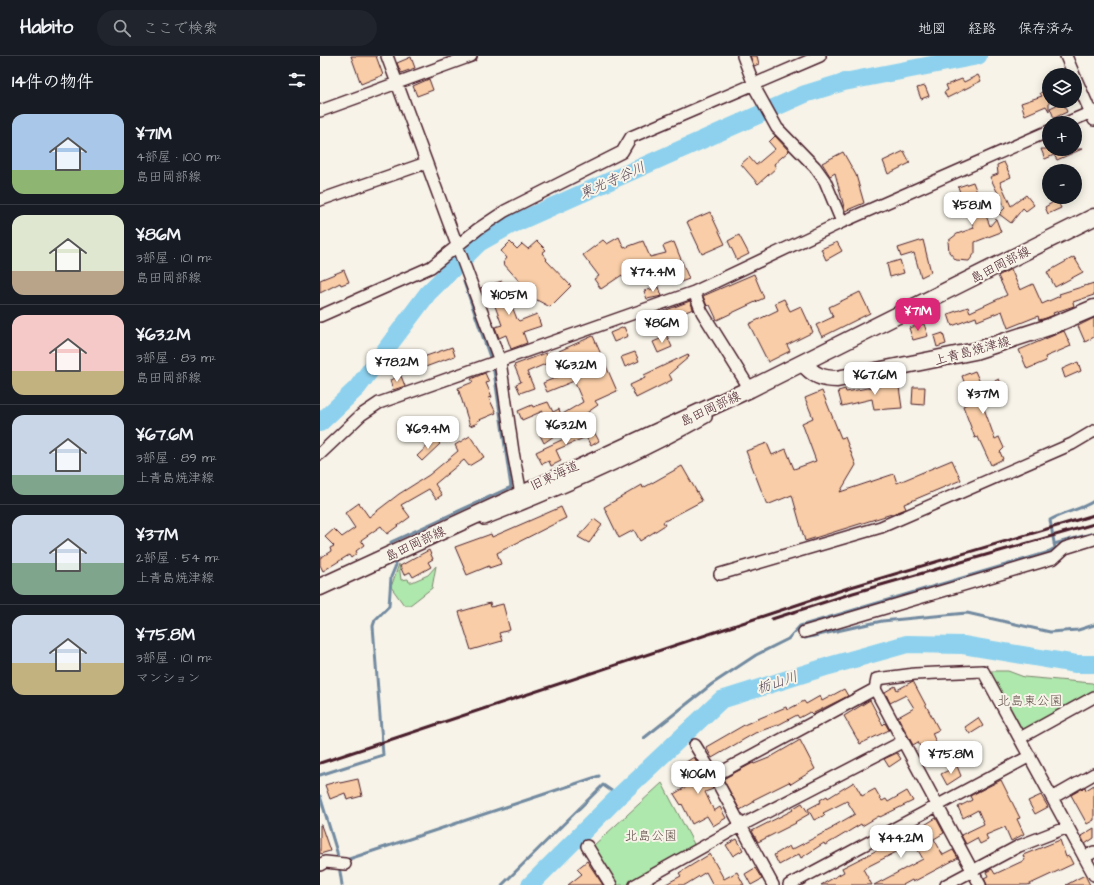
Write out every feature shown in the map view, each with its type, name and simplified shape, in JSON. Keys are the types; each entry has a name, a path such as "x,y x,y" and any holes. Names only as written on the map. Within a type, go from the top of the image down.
{"main road":[{"name":"島田岡部線","path":"320,587 750,389 1094,217"},
{"name":"上青島焼津線","path":"803,363 811,373 825,379 845,377 975,351 1049,327 1094,308"}],"street":[{"path":"387,56 500,361 513,452 521,494"},
{"path":"320,110 471,56"},
{"path":"743,56 755,88 777,128 815,167 825,181 842,222"},
{"path":"320,316 431,267 458,248 478,229 505,211 622,152 630,137 755,88 820,56"},
{"path":"1066,56 1071,68"},
{"path":"1082,91 1093,114 1082,118"},
{"path":"320,454 361,415 379,403 694,292 842,222 1042,134"},
{"path":"320,200 426,163"},
{"path":"694,292 702,312 750,389"},
{"name":"旧東海道","path":"426,538 534,500 665,440 750,389"},
{"path":"720,574 881,527 1072,444 1094,431"},
{"path":"804,632 1054,558 1065,548 1094,539"},
{"path":"980,885 936,806 875,689 877,679 915,674 983,671 1068,828 1089,855 1094,875"},
{"path":"714,776 875,689"},
{"path":"1020,738 1094,697"},
{"path":"635,885 740,826 902,742"},
{"path":"695,745 714,776 772,885"},
{"path":"789,885 1030,756"},
{"path":"1052,798 1094,774"},
{"path":"946,885 1019,846 1068,828"},
{"path":"587,846 611,885"},
{"path":"320,865 325,862 345,864"}],"green space":[{"path":"399,564 401,580 408,579 409,582 428,575 436,566 432,588 410,605 404,605 391,587"},
{"name":"北島東公園","path":"990,671 1008,671 1024,677 1092,683 1094,684 1094,691 1024,730 1019,729 989,675"},
{"name":"北島公園","path":"662,783 695,846 628,885 616,885 593,846"}],"building":[{"path":"351,56 376,56 383,75 361,84"},
{"path":"750,56 757,56 759,64 754,66"},
{"path":"411,57 415,68 401,73 397,63"},
{"path":"978,75 981,81 947,98 944,92 948,90 946,85 962,79 964,82"},
{"path":"429,79 433,90 417,96 413,86"},
{"path":"925,86 929,96 921,99 917,88"},
{"path":"1042,96 1042,108 1025,115 1021,103"},
{"path":"1050,108 1065,108 1067,112 1058,116 1053,116"},
{"path":"775,136 789,151 774,164 776,168 758,184 741,164 749,157 756,165 775,149 769,142"},
{"path":"904,151 910,163 888,174 883,161"},
{"path":"843,152 856,175 864,203 845,211 835,173 830,176 822,163"},
{"path":"1044,156 1052,156 1045,159"},
{"path":"1055,156 1066,156 1057,160"},
{"path":"1004,162 1011,177 1000,182 1011,206 1026,195 1034,205 1026,211 1023,208 1011,223 999,214 1005,208 990,177 998,174 997,165"},
{"path":"973,182 990,226 996,219 1001,232 975,242 975,253 969,261 956,260 949,252 948,241 957,234 974,228 958,187"},
{"path":"1050,204 1059,204 1061,208 1048,214 1045,207"},
{"path":"710,212 725,244 702,254 687,222"},
{"path":"739,235 749,254 737,260 728,241"},
{"path":"619,237 624,248 643,241 650,257 666,253 663,246 674,242 689,279 678,283 670,263 641,272 640,268 623,277 622,275 601,289 594,279 599,276 583,255 603,240 607,244"},
{"path":"923,240 931,272 921,277 914,253 901,257 898,248"},
{"path":"537,241 546,250 542,253 547,259 546,260 571,286 550,307 535,299 503,263 507,258 501,251 510,242 517,249 522,244 528,249"},
{"path":"837,242 842,251 826,260 821,249"},
{"path":"1074,257 1083,272 1055,287 1047,272"},
{"path":"900,260 904,273 890,277 887,264"},
{"path":"1011,269 1020,290 1033,284 1042,304 1060,296 1059,294 1094,283 1094,295 1073,302 1074,306 1053,313 1054,315 1039,320 1038,316 1008,328 1002,311 977,321 976,317 952,326 948,314 968,307 970,312 1007,295 998,276"},
{"path":"344,270 349,282 341,285 340,283 320,293 320,280"},
{"path":"754,274 764,298 717,320 710,305 707,306 703,296"},
{"path":"502,281 517,319 519,321 537,314 541,326 523,332 527,343 511,349 506,335 499,338 495,327 502,325 492,298 485,300 480,288"},
{"path":"659,287 662,296 647,299 644,291"},
{"path":"860,292 870,313 822,337 816,325 833,317 829,307"},
{"path":"784,299 790,311 801,306 813,332 787,345 790,351 768,362 749,324 778,310 775,303"},
{"path":"690,301 694,311 693,309 643,330 638,321"},
{"path":"1094,318 1094,337 1085,342 1078,326"},
{"path":"924,324 928,336 913,340 909,328"},
{"path":"624,327 628,336 614,342 610,333"},
{"path":"1064,331 1071,346 1045,357 1046,361 1027,369 1019,350"},
{"path":"943,333 946,344 937,347 934,336"},
{"path":"593,336 617,391 595,401 598,405 544,443 538,431 550,426 543,411 522,420 518,411 532,405 533,407 548,402 553,412 559,409 561,415 583,402 574,381 547,392 543,383 569,372 559,351"},
{"path":"667,336 672,347 658,353 653,342"},
{"path":"452,347 455,356 412,372 409,362"},
{"path":"635,352 639,361 625,367 621,357"},
{"path":"546,353 550,362 527,372 534,388 520,393 516,384 521,382 514,365"},
{"path":"688,354 689,357 669,374 672,380 636,398 630,385 645,378 644,375"},
{"path":"1078,362 1081,371 1065,378 1062,369"},
{"path":"975,371 982,387 999,379 1005,391 982,403 995,439 999,437 1004,448 1000,452 1003,459 991,465 978,437 975,438 963,406 971,402 962,376"},
{"path":"485,373 489,382 486,383 492,397 489,398 496,413 477,421 478,423 470,426 458,388 473,382 471,379"},
{"path":"401,376 405,386 393,390 390,380"},
{"path":"898,380 902,408 874,410 872,399 842,406 838,391 845,389 846,392 883,385 883,383"},
{"path":"913,387 925,387 924,405 912,404"},
{"path":"822,391 841,438 845,437 856,465 840,492 894,474 897,483 952,460 961,480 904,504 906,509 805,541 792,495 767,505 746,451 767,443 772,455 786,449 794,469 816,461 802,423 813,418 805,398"},
{"path":"591,426 599,441 591,446 586,437 556,450 561,461 551,466 549,461 542,464 536,452"},
{"path":"470,436 484,457 469,466 464,460 435,484 442,495 436,499 429,489 401,505 410,517 387,534 381,526 361,540 364,545 356,551 357,553 351,558 349,555 323,571 320,565 320,558 331,551 330,548 334,546 325,537 334,529 342,537 355,528 345,513 359,503 369,517 399,494 429,475 458,451 455,445"},
{"path":"435,439 440,444 422,461 417,456"},
{"path":"682,466 702,501 663,522 665,525 640,541 634,530 619,538 604,507 642,485 643,488"},
{"path":"561,507 566,518 497,553 501,564 489,568 489,566 467,575 455,547 491,534 492,537"},
{"path":"594,519 602,525 589,543 578,537"},
{"path":"429,550 433,559 428,562 431,567 413,577 410,572 404,575 400,566"},
{"path":"490,603 491,607 503,604 510,630 499,633 502,641 471,650 459,612"},
{"path":"913,681 939,730 932,733 939,749 924,756 918,742 913,745 898,717 914,708 906,695 890,703 885,692 895,686 897,690"},
{"path":"844,689 848,696 812,714 810,712 799,718 797,715 780,724 755,733 712,758 706,747 746,724 786,707 787,710 804,701 806,704 820,696 822,701"},
{"path":"870,700 883,725 885,723 889,730 860,744 844,716"},
{"path":"978,718 983,726 970,734 965,727"},
{"path":"800,740 815,769 791,784 789,782 753,800 754,802 740,810 723,779 753,763 754,764 769,758"},
{"path":"897,753 901,759 889,767 884,759"},
{"path":"694,757 713,789 705,792 714,811 720,807 726,818 713,826 707,816 692,824 682,804 681,805 674,794 691,784 680,766"},
{"path":"957,766 961,776 947,785 941,774"},
{"path":"358,779 362,796 347,800 345,793 330,799 325,785 339,781 340,783"},
{"path":"1001,780 1020,818 1017,819 1024,834 1011,841 1005,827 986,835 988,840 980,844 977,838 966,844 961,835 984,824 978,810 963,818 958,807 972,800 970,796"},
{"path":"854,782 862,796 875,789 882,801 886,799 888,802 907,791 913,801 880,817 879,816 862,826 861,824 825,845 824,843 801,858 799,854 779,865 774,855 789,846 791,850 833,828 832,827 855,814 847,801 823,813 825,815 814,820 808,809 821,802 820,800 827,796 828,798"},
{"path":"1094,785 1094,820 1087,824 1071,795 1085,787 1086,790"},
{"path":"1041,795 1048,807 1035,814 1028,801"},
{"path":"802,803 809,814 795,822 796,823 758,842 752,831 793,810 792,809"},
{"path":"936,818 944,833 934,839 943,855 953,850 958,858 913,882 912,880 903,885 874,885 923,859 914,843 863,869 872,885 821,885 844,872 842,868 893,842 892,839 903,833 905,837"},
{"path":"320,825 330,851 320,854"},
{"path":"1094,828 1094,838 1085,844 1081,836"},
{"path":"737,839 743,850 733,856 726,845"},
{"path":"1060,840 1066,857 1069,856 1073,864 1028,885 987,885 984,878 988,876 986,872 992,869 995,874 1025,860 1023,855"},
{"path":"710,854 724,879 737,872 744,885 713,885 706,872 685,885 664,885 681,876 679,873"},
{"path":"587,861 603,885 568,885 582,874 577,869"},
{"path":"755,868 762,879 751,885 745,874"},
{"path":"1085,875 1090,885 1066,885 1079,878"}],"waterway":[{"name":"東光寺谷川","path":"320,423 357,388 428,293 479,243 511,225 805,94 844,82 978,56"},
{"path":"464,282 491,360"},
{"path":"393,549 391,542 511,487 493,365"},
{"path":"644,738 712,684 756,655 788,639 800,626 1046,553 1055,548 1050,520 1094,501"},
{"path":"1054,544 1094,533"},
{"path":"320,775 383,755 373,626 375,620 389,606 391,577 396,565 394,558"},
{"path":"805,638 882,621 967,613 1050,632 1078,630 1094,625"},
{"name":"栃山川","path":"530,885 619,796 721,700 829,666 907,644 963,645 1076,664 1094,664"},
{"path":"349,859 599,776"},
{"path":"502,885 603,785 619,796"},
{"path":"320,796 337,852 342,885"}],"railway":[{"path":"320,763 851,587 1094,515"},
{"path":"772,619 853,593 1094,524"}]}
